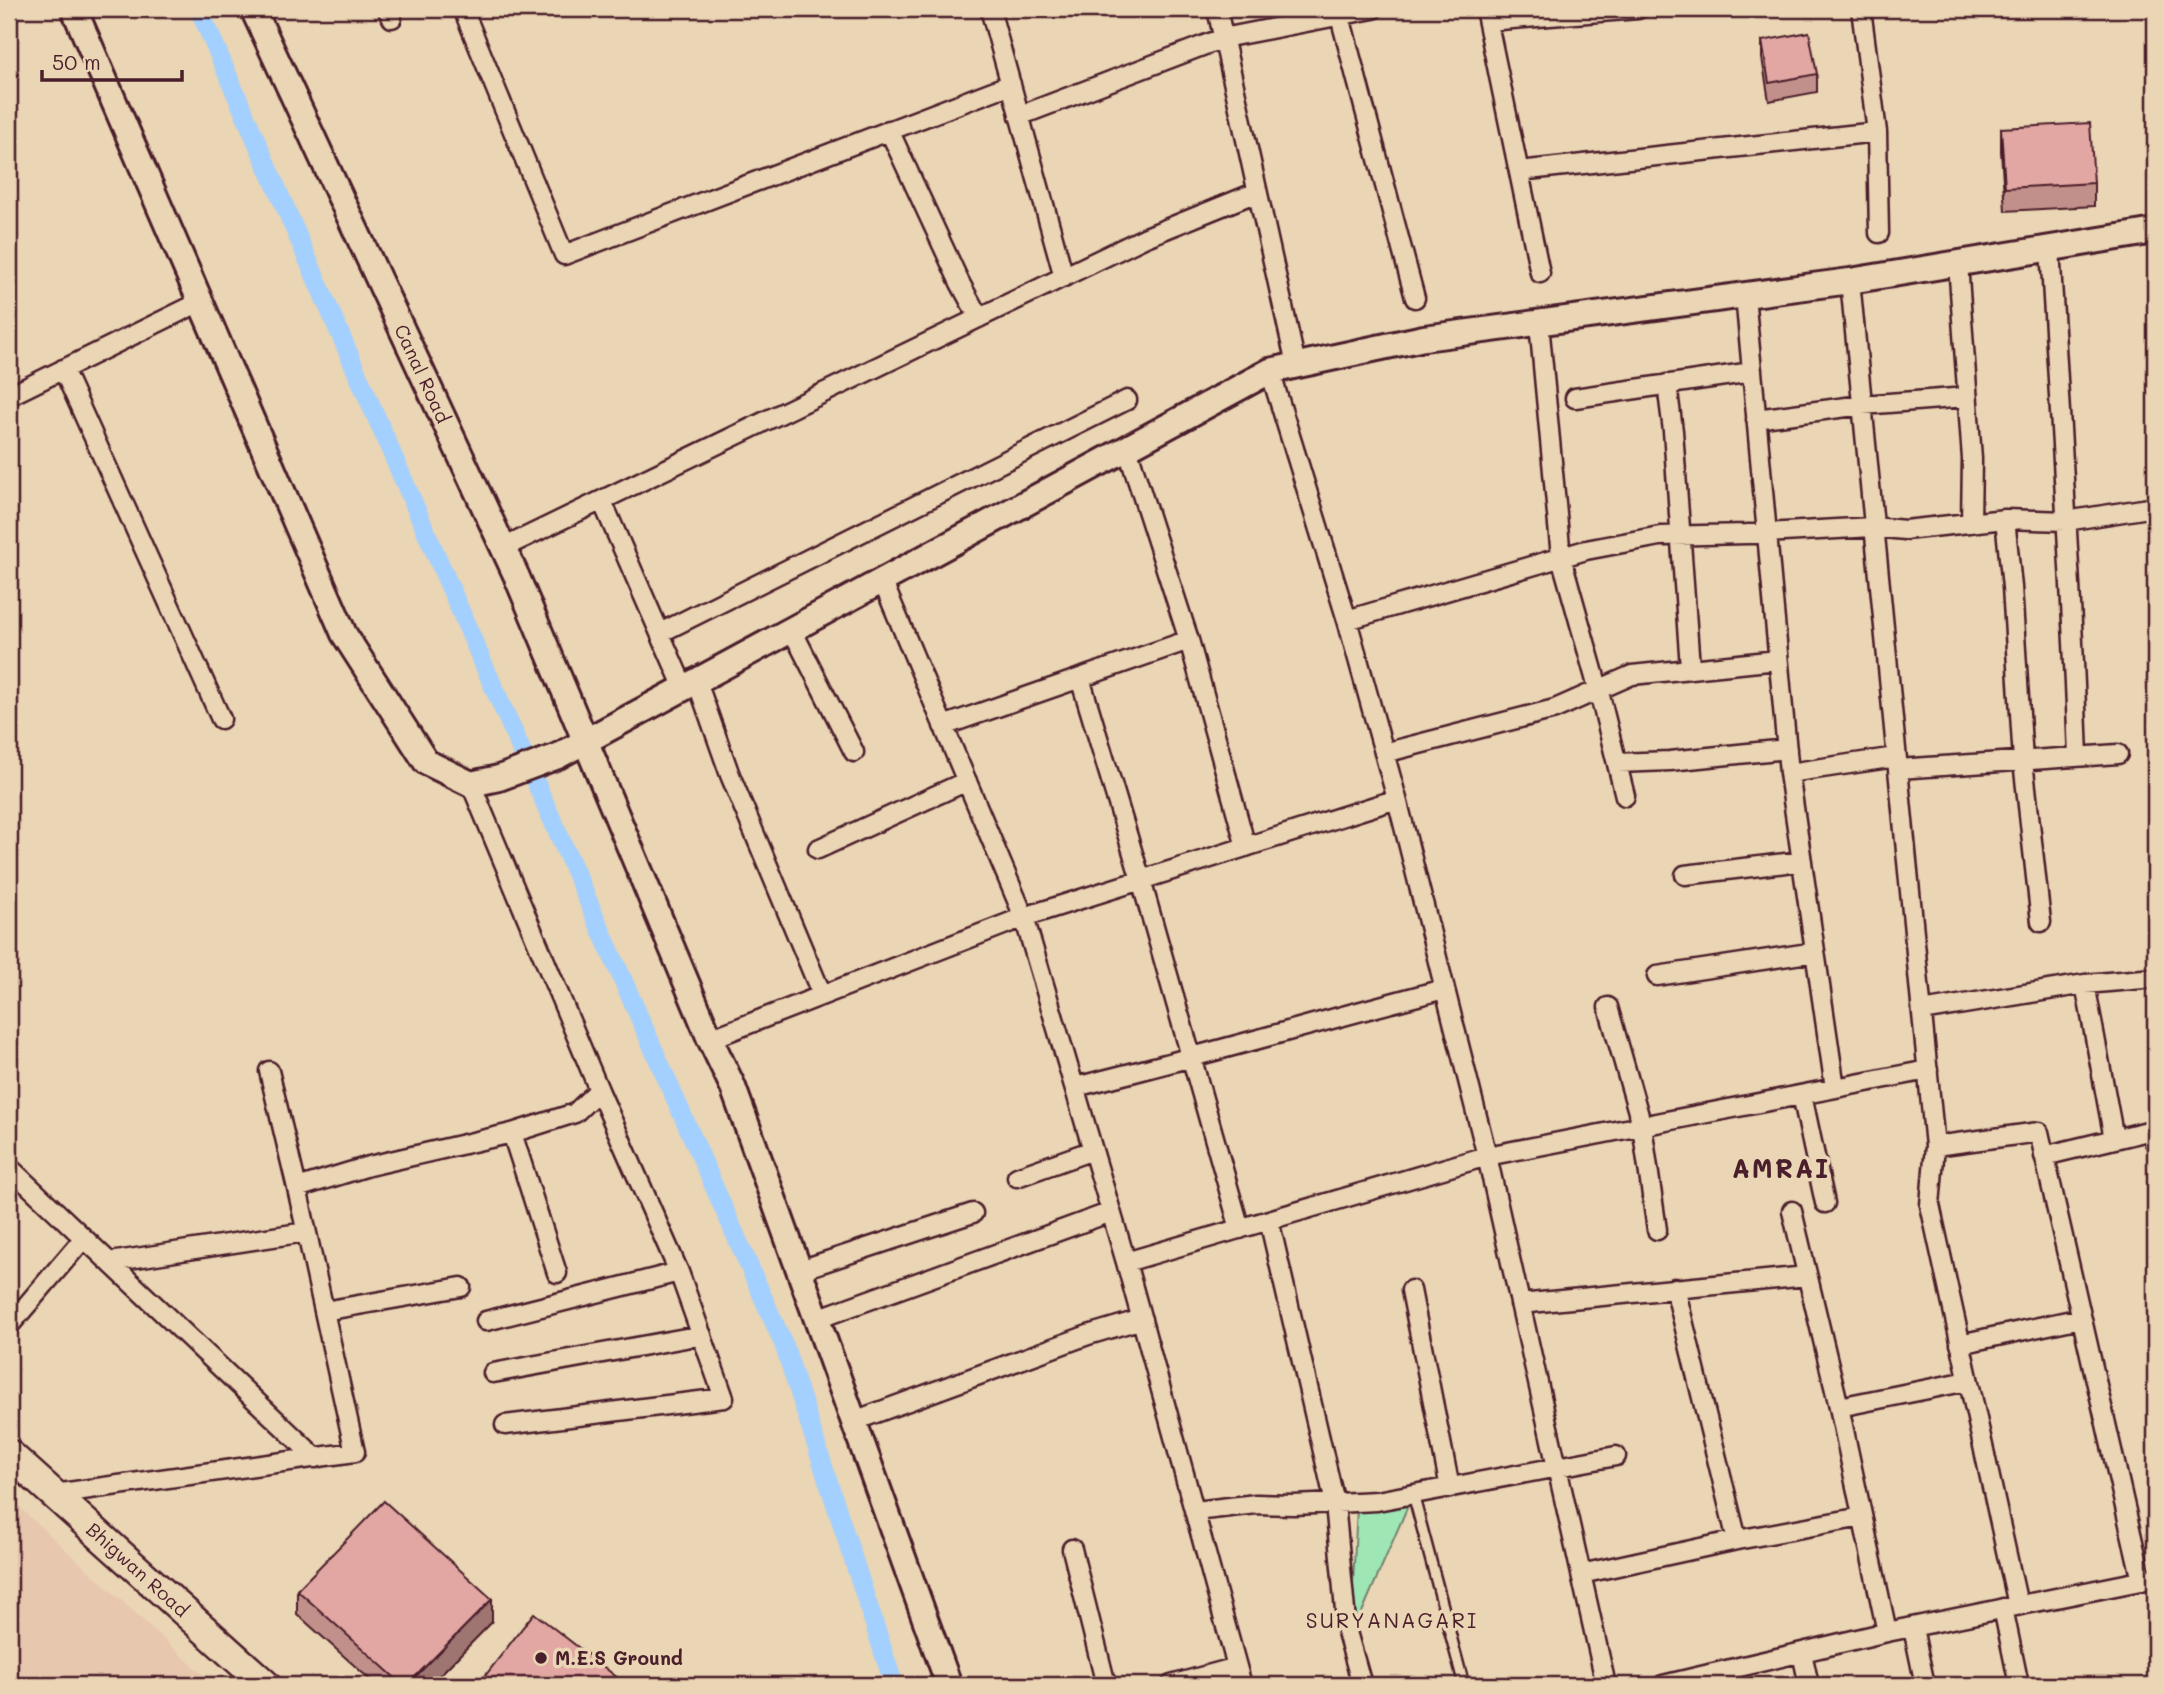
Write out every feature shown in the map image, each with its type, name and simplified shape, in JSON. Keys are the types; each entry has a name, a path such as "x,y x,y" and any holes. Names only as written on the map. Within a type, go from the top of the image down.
{"main road":[{"name":"Bhigwan Road","path":"9,1454 267,1685"}],"street":[{"path":"74,9 344,634 426,762 471,784 499,778 558,756 1270,371 1424,338 1850,281 2155,231"},
{"name":"Canal Road","path":"253,9 503,548 710,1039 733,1087 949,1685"},
{"path":"463,9 564,255 1011,84"},
{"path":"990,9 1064,277"},
{"path":"1217,9 1296,365"},
{"path":"1020,116 1223,38 1338,12 1373,9"},
{"path":"1540,273 1487,15 1637,9"},
{"path":"1861,9 1877,132 1879,233"},
{"path":"1338,12 1415,298"},
{"path":"889,130 979,318"},
{"path":"1519,171 1877,132"},
{"path":"503,548 1146,237 1257,192"},
{"path":"2050,248 2072,590 2078,757"},
{"path":"1958,263 1972,459 1970,523"},
{"path":"1850,281 1936,1146 1930,1205 1968,1381 2010,1607 2020,1685"},
{"path":"1745,295 1789,773 1835,1088"},
{"path":"9,396 200,302"},
{"path":"1539,323 1561,557 1625,796"},
{"path":"63,369 221,719"},
{"path":"1270,371 1347,620 1396,799 1487,1156 1606,1685"},
{"path":"1575,398 1752,372"},
{"path":"1667,384 1673,431 1690,667"},
{"path":"1756,419 1862,405 1967,397"},
{"path":"660,633 1127,400"},
{"path":"1127,448 1189,640 1245,847"},
{"path":"602,501 660,633 690,683 822,995"},
{"path":"1347,620 1586,550 1660,536 1874,527 1905,530 2005,519 2066,521 2155,507"},
{"path":"2005,519 2023,761 2041,922"},
{"path":"882,580 1024,917 1126,1262 1242,1685"},
{"path":"791,628 854,752"},
{"path":"943,726 1189,640"},
{"path":"1384,753 1555,709 1632,675 1778,660"},
{"path":"1080,678 1141,880 1240,1229"},
{"path":"1617,763 1670,761 1787,749"},
{"path":"1789,773 1897,763 2023,761 2118,754"},
{"path":"818,849 967,781"},
{"path":"471,784 599,1090 679,1272 724,1398 505,1425"},
{"path":"710,1039 1024,917 1396,799"},
{"path":"1685,875 1802,861"},
{"path":"1657,976 1815,951"},
{"path":"1922,1011 2085,984 2155,978"},
{"path":"2085,984 2114,1139"},
{"path":"1074,1087 1192,1059 1296,1027 1444,989"},
{"path":"1608,1007 1642,1126 1657,1230"},
{"path":"1126,1262 1487,1156 1928,1070"},
{"path":"54,1494 355,1452 269,1071"},
{"path":"297,1188 369,1166 512,1133 575,1113 599,1090"},
{"path":"1802,1095 1825,1203"},
{"path":"2044,1156 2152,1130 2155,1142"},
{"path":"1663,1685 1886,1632 2149,1579 2081,1318 2039,1132 1936,1146"},
{"path":"512,1133 557,1273"},
{"path":"1017,1177 1093,1150"},
{"path":"9,1167 316,1458"},
{"path":"1792,1211 1839,1407 1886,1632"},
{"path":"817,1319 1111,1212"},
{"path":"800,1270 973,1213"},
{"path":"1269,1220 1335,1503 1348,1632 1362,1685"},
{"path":"110,1262 306,1232"},
{"path":"9,1326 84,1238"},
{"path":"485,1321 679,1272"},
{"path":"1520,1304 1807,1276"},
{"path":"324,1311 461,1287"},
{"path":"1675,1288 1737,1539"},
{"path":"1410,1290 1450,1488"},
{"path":"1960,1344 2081,1318"},
{"path":"854,1421 1088,1335 1142,1319"},
{"path":"493,1373 702,1335"},
{"path":"1839,1407 1968,1381"},
{"path":"1195,1511 1256,1504 1377,1501 1616,1456"},
{"path":"1581,1574 1737,1539 1862,1517"},
{"path":"1072,1549 1106,1685"},
{"path":"1913,1628 1925,1685"},
{"path":"1802,1653 1809,1685"},
{"path":"1171,1685 1237,1667"}],"lane":[{"path":"1413,1494 1464,1685"}],"shaded area":[{"path":"9,1498 214,1685 9,1685"}],"green space":[{"path":"1413,1494 1350,1640 1357,1508"}],"building":[{"path":"1809,32 1817,74 1769,83 1762,41"},
{"path":"2090,123 2094,183 2005,188 2001,128"},
{"path":"384,1501 492,1599 407,1685 403,1685 297,1590"},
{"path":"534,1613 627,1685 478,1685"}],"waterway":[{"path":"199,9 483,663 784,1345 894,1685"}],"place":[{"name":"M.E.S Ground","path":"541,1658"}],"district":[{"name":"AMRAI","path":"1781,1169"},
{"name":"SURYANAGARI","path":"1392,1621"}]}
